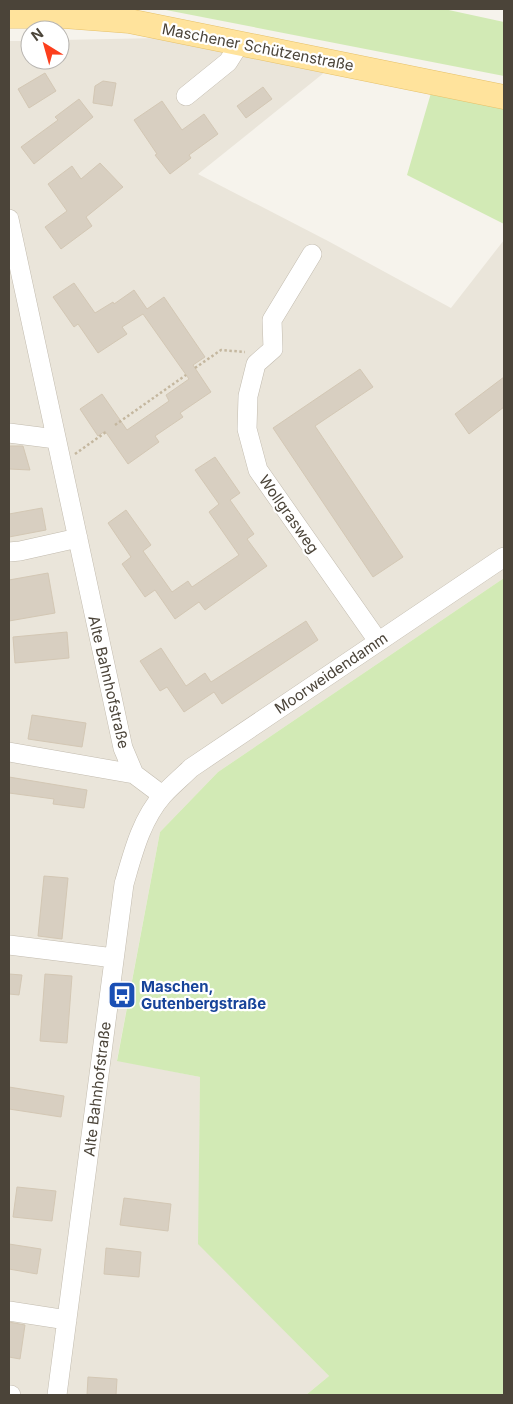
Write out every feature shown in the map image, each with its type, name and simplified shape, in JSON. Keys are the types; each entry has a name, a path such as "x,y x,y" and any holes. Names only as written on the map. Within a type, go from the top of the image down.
{"main road":[{"name":"Maschener Schützenstraße","path":"9,16 63,16 121,20 504,97"}],"street":[{"path":"186,96 228,62 240,43"},
{"name":"Alte Bahnhofstraße","path":"9,219 17,306 56,439 123,748 134,774"},
{"path":"256,364 273,349 272,320 312,254"},
{"name":"Wollgrasweg","path":"256,364 248,396 247,429 258,470 378,641"},
{"path":"9,433 56,439"},
{"path":"9,552 78,538"},
{"name":"Moorweidendamm","path":"162,795 191,768 504,557"},
{"path":"9,752 134,774 162,795"},
{"name":"Alte Bahnhofstraße","path":"58,1395 124,884 133,852 148,816 162,795"},
{"path":"9,945 114,958"},
{"path":"9,1311 67,1320"}],"path":[{"path":"195,368 221,350 247,352 256,364"},
{"path":"115,425 186,375"},
{"path":"61,464 106,432"}],"shaded area":[{"path":"161,38 325,72 198,174 328,241 451,308 504,240 504,578 218,772 160,832 117,1060 200,1077 199,1244 329,1376 306,1395 9,1395 9,41 20,41 20,70 70,70 70,40"}],"green space":[{"path":"9,9 444,9 504,22 504,76 166,10"},
{"path":"431,93 504,107 504,224 407,175"},
{"path":"504,578 504,1395 306,1395 329,1376 198,1244 200,1077 117,1061 160,832 218,772"}],"building":[{"path":"45,73 56,91 29,108 18,89"},
{"path":"103,81 116,83 112,106 93,103 95,86"},
{"path":"263,87 272,99 246,118 237,106"},
{"path":"79,99 93,117 34,164 21,147 58,120 55,117"},
{"path":"162,101 182,130 204,114 218,134 189,155 191,158 170,174 155,155 157,154 134,120"},
{"path":"100,163 123,187 86,217 92,226 61,249 45,227 67,211 48,184 72,166 81,179"},
{"path":"74,283 95,313 113,302 114,304 134,290 147,309 164,297 205,357 193,365 211,392 180,413 183,417 155,436 159,442 128,464 105,431 98,436 80,409 102,394 127,430 169,401 166,395 189,379 143,314 122,327 127,334 98,353 78,324 74,327 53,297"},
{"path":"360,369 373,387 315,426 403,557 373,577 273,428"},
{"path":"504,377 504,407 469,434 455,414"},
{"path":"9,446 23,446 30,470 9,469"},
{"path":"215,457 240,493 230,500 254,534 247,539 267,566 205,610 199,602 175,619 155,590 145,597 122,564 131,557 108,523 126,510 151,545 143,551 172,592 188,581 192,587 239,555 209,512 219,504 195,470"},
{"path":"42,508 46,530 9,537 9,514"},
{"path":"48,573 55,613 9,621 9,580"},
{"path":"306,621 318,640 222,704 214,692 184,712 167,687 160,691 140,661 161,648 186,686 205,673 211,682"},
{"path":"67,632 69,658 15,663 13,637"},
{"path":"32,715 86,723 82,747 28,739"},
{"path":"9,777 87,790 84,808 53,804 54,799 9,793"},
{"path":"44,876 68,878 62,939 38,936"},
{"path":"9,974 22,975 19,995 9,994"},
{"path":"45,974 72,976 67,1043 40,1041"},
{"path":"9,1087 64,1096 61,1117 9,1109"},
{"path":"17,1187 56,1191 52,1221 13,1217"},
{"path":"124,1198 171,1204 168,1231 120,1225"},
{"path":"9,1244 41,1249 37,1274 9,1269"},
{"path":"106,1248 141,1252 139,1277 104,1274"},
{"path":"9,1322 25,1325 20,1359 9,1357"},
{"path":"88,1377 117,1379 116,1395 87,1395"}],"place":[{"name":"Maschen, Gutenbergstraße","path":"122,995"}]}
